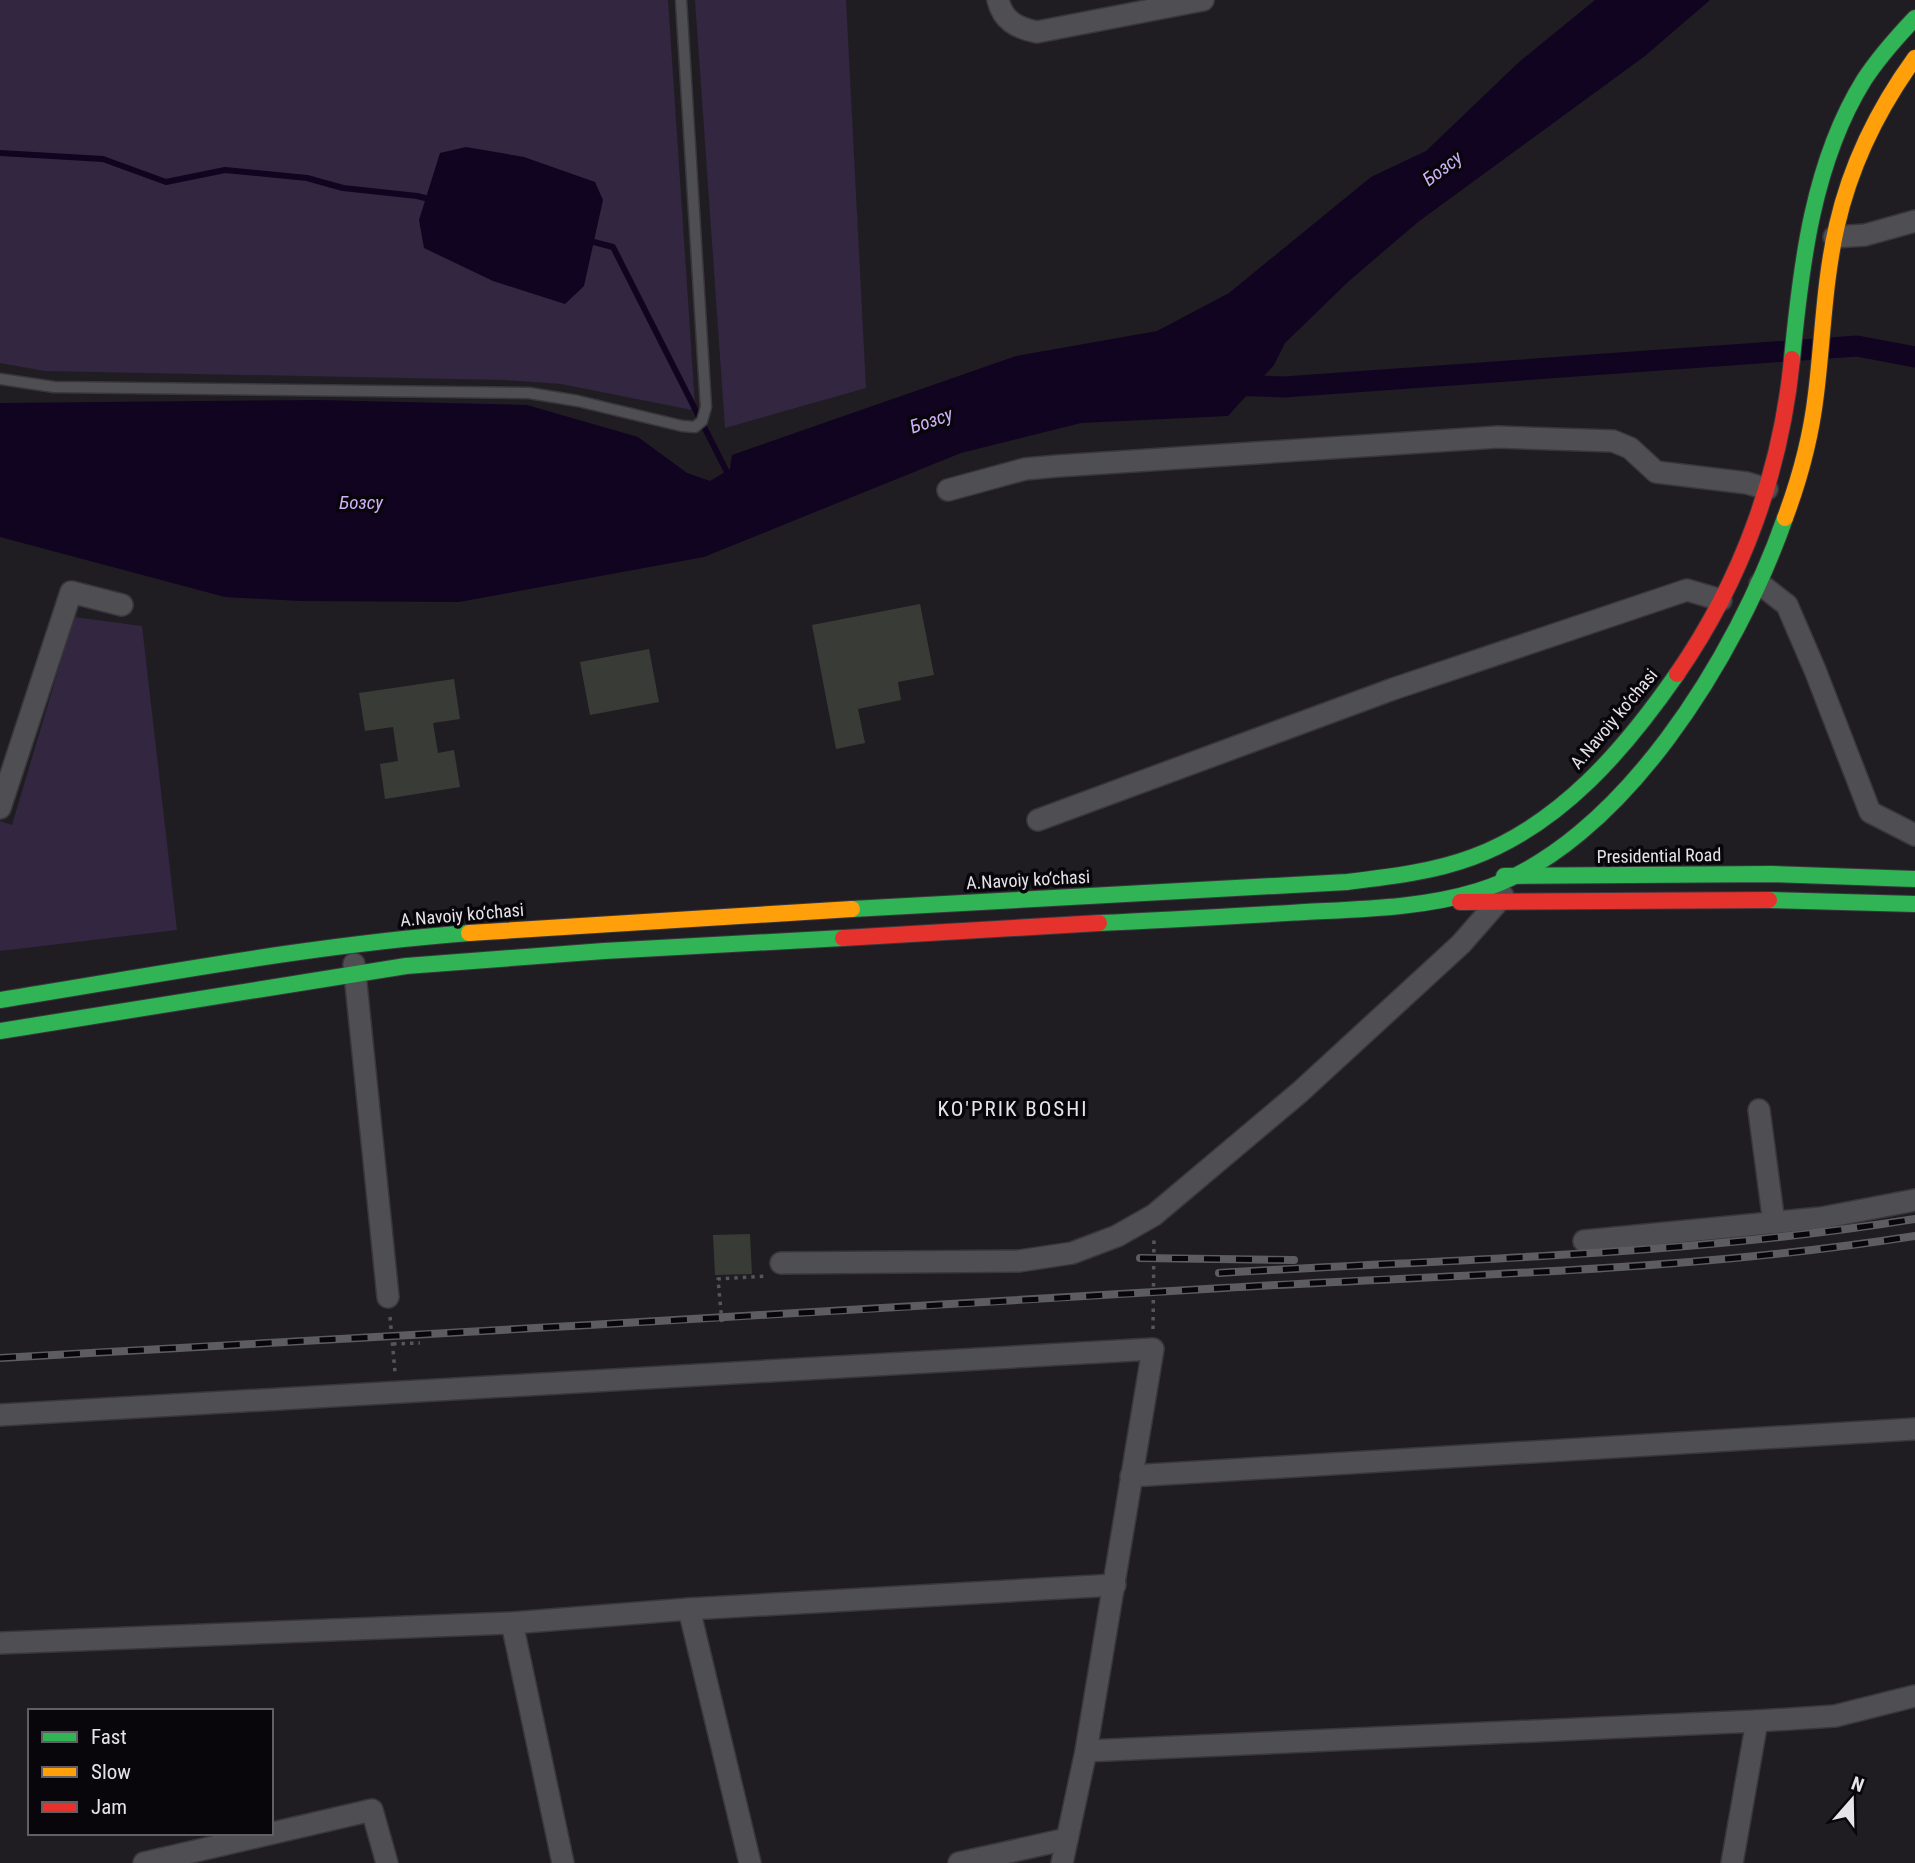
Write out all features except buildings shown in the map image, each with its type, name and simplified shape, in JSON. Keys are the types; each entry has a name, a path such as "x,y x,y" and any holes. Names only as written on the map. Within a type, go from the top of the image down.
{"main road":[{"name":"A.Navoiy ko‘chasi","path":"0,1000 311,950 407,938 621,922 1347,882 1404,875 1454,864 1491,850 1556,809 1613,756 1683,664 1721,600 1752,533 1775,461 1789,388 1796,315 1815,206 1834,141 1864,81 1892,42 1915,18"},
{"path":"1416,904 1472,893 1514,876 1549,856 1578,833 1631,782 1678,724 1737,631 1783,532 1801,474 1817,390 1834,237 1850,175 1882,106 1915,58"},
{"name":"Presidential Road","path":"1404,875 1772,874 1915,878"},
{"path":"0,1031 354,973 618,950 1416,904 1763,900 1915,904"},
{"path":"406,967 399,961 396,952 398,945 407,938"},
{"path":"311,950 324,962 321,978"}],"street":[{"path":"998,0 1001,12 1015,26 1037,32 1203,0"},
{"path":"1834,237 1865,235 1915,221"},
{"path":"948,490 1025,469 1498,437 1613,441 1630,448 1656,472 1747,483 1767,489"},
{"path":"1760,584 1787,605 1870,812 1915,835"},
{"path":"1038,820 1394,689 1688,590 1721,600"},
{"path":"0,808 71,592 122,605"},
{"path":"781,1263 969,1262 1045,1258 1097,1245 1154,1215 1300,1092 1461,944 1501,901 1514,876 1491,850"},
{"path":"352,944 388,1297"},
{"path":"1759,1110 1774,1223"},
{"path":"1584,1241 1821,1219 1915,1200"},
{"path":"0,1415 1153,1349 1086,1751 1062,1863"},
{"path":"1131,1476 1915,1429"},
{"path":"0,1643 512,1623 690,1609 1115,1585"},
{"path":"690,1609 750,1863"},
{"path":"512,1623 563,1863"},
{"path":"1086,1751 1835,1716 1915,1696"},
{"path":"1732,1863 1757,1721"},
{"path":"273,1833 372,1810 387,1863"},
{"path":"144,1863 264,1835"},
{"path":"959,1863 1067,1839"}],"lane":[{"path":"0,379 54,387 516,392 554,396 695,427 702,421 706,407 681,0"}],"path":[{"path":"1153,1349 1154,1215"},
{"path":"722,1322 718,1279 781,1275 781,1263"},
{"path":"388,1297 397,1392"},
{"path":"393,1344 420,1343"}],"shaded area":[{"path":"0,0 668,0 695,405 690,410 561,384 504,380 45,371 0,363"},
{"path":"695,0 846,0 866,388 725,428"},
{"path":"74,617 142,626 177,930 0,951 0,821 12,825"}],"water":[{"name":"Бозсу","path":"1595,0 1710,0 1645,56 1418,222 1349,281 1285,343 1274,365 1228,416 1081,423 961,453 704,557 459,602 301,601 225,597 0,537 0,403 318,400 527,405 638,437 687,473 710,481 730,469 732,455 1016,356 1157,331 1229,293 1371,177 1426,151 1519,62"},
{"path":"466,147 524,157 595,182 603,200 584,286 565,304 493,281 424,248 419,220 440,153"}],"waterway":[{"path":"0,153 103,159 166,182 225,170 307,178 343,188 433,200"},
{"path":"586,240 613,247 730,478"},
{"path":"1227,385 1284,387 1857,346 1915,357"}],"railway":[{"path":"1219,1273 1655,1249 1915,1219"},
{"path":"0,1358 1656,1265 1829,1248 1915,1236"},
{"path":"1140,1258 1294,1260"}],"traffic: fast":[{"path":"1792,359 1805,251 1812,215 1832,145 1864,80 1915,18"},
{"path":"1099,923 1393,907 1457,897 1531,868 1580,833 1626,789 1668,738 1705,683 1737,627 1764,571 1785,518"},
{"path":"852,909 1347,882 1442,867 1505,843 1563,804 1636,730 1677,674"},
{"path":"1504,876 1772,874 1915,879"},
{"path":"1769,900 1915,904"},
{"path":"0,1000 293,953 469,933"},
{"path":"0,1031 406,966 604,951 843,938"}],"traffic: slow":[{"path":"1785,518 1800,473 1811,426 1829,267 1843,202 1867,138 1889,97 1915,58"},
{"path":"469,933 852,909"}],"traffic: jam":[{"path":"1677,674 1721,601 1755,524 1779,443 1792,359"},
{"path":"1460,902 1769,900"},
{"path":"843,938 1099,923"}],"district":[{"name":"KO'PRIK BOSHI","path":"1013,1109"}]}
